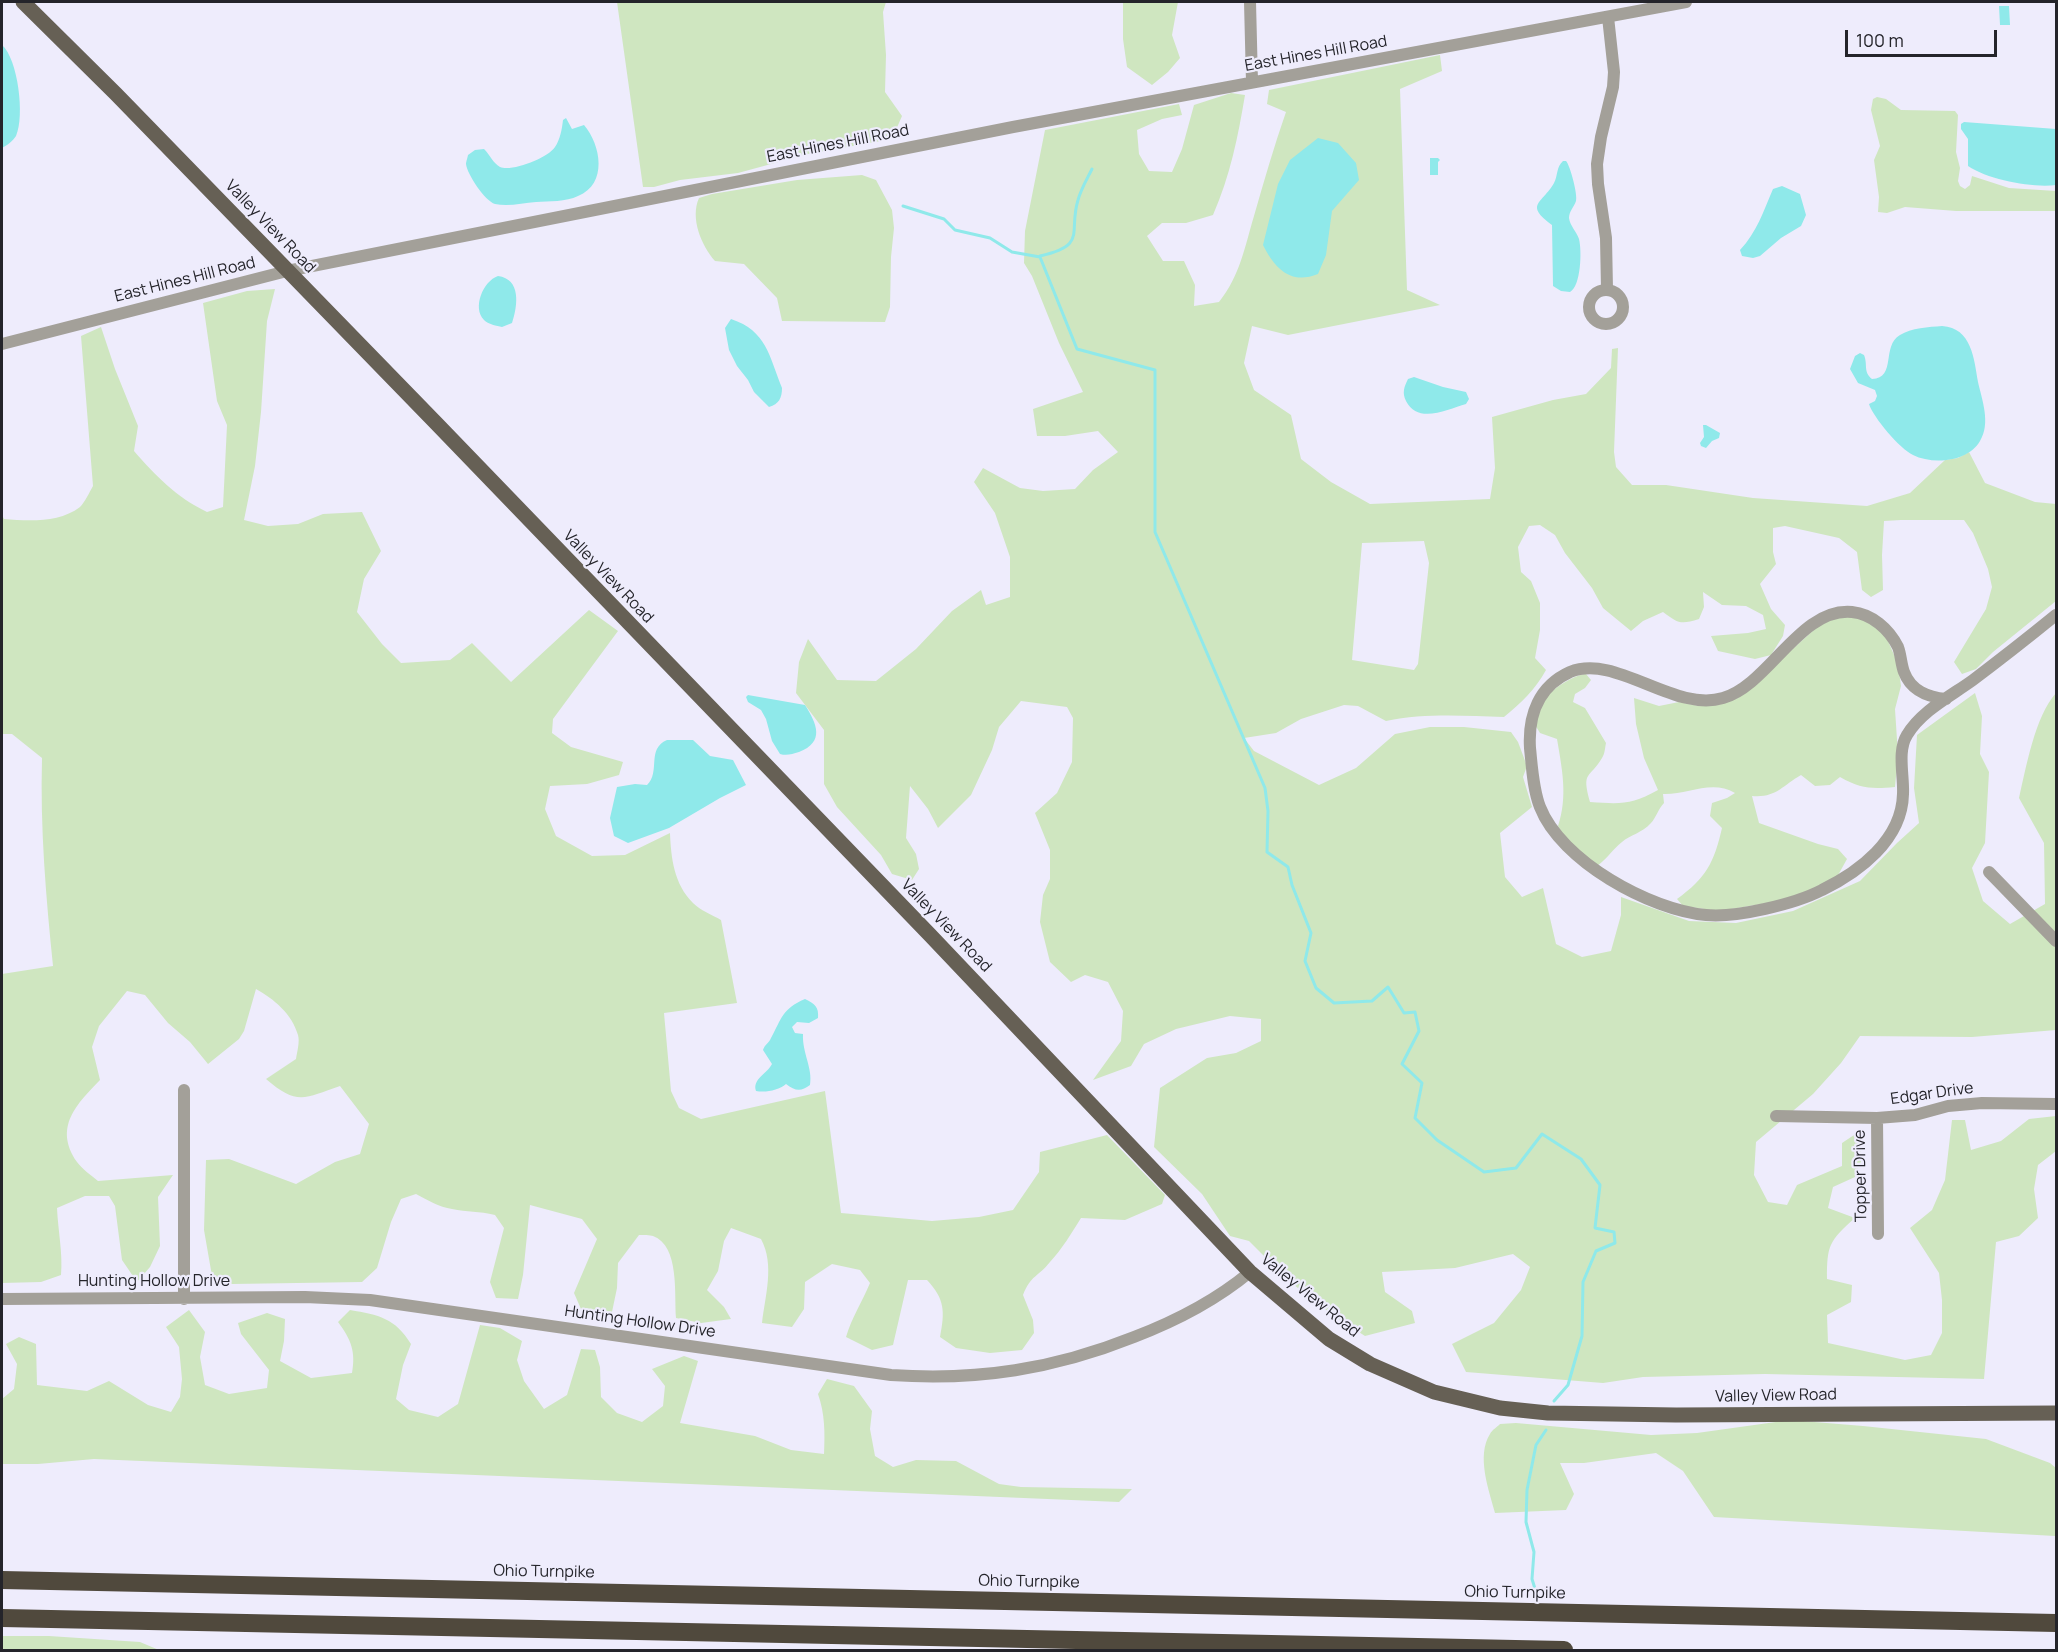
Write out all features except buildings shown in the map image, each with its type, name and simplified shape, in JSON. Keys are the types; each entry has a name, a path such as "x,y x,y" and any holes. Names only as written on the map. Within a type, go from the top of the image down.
{"highway":[{"name":"Ohio Turnpike","path":"2,1580 2056,1623"},
{"path":"2,1618 1564,1650"}],"main road":[{"name":"Valley View Road","path":"23,2 363,347 1250,1272 1329,1339 1370,1364 1434,1392 1500,1408 1548,1413 1676,1415 2056,1413"}],"street":[{"path":"1250,2 1252,82"},
{"name":"East Hines Hill Road","path":"2,344 287,271 616,206 725,182 1686,2"},
{"path":"1607,289 1606,238 1597,164 1613,87 1614,72 1608,17"},
{"path":"1946,699 1932,698 1916,689 1905,673 1898,647 1891,636 1875,620 1856,613 1836,612 1821,619 1746,686 1721,699 1710,701 1691,699 1600,669 1575,670 1549,686 1535,705 1531,720 1530,740 1536,795 1546,818 1571,850 1590,865 1639,895 1660,904 1708,915 1724,916 1806,897 1855,871 1879,849 1891,834 1903,801 1903,759 1906,737 1929,711 1946,699 2056,615"},
{"path":"1989,872 2056,941"},
{"path":"184,1090 184,1299"},
{"name":"Edgar Drive","path":"1776,1116 1877,1119 1915,1115 1948,1106 1982,1103 2056,1104"},
{"name":"Topper Drive","path":"1877,1119 1878,1234"},
{"name":"Hunting Hollow Drive","path":"2,1299 305,1297 370,1300 891,1375 944,1377 974,1376 1042,1366 1101,1351 1165,1325 1210,1302 1250,1272"}],"shaded area":[{"path":"617,2 886,2 883,12 886,55 885,92 902,116 892,139 808,154 738,173 643,187"},
{"path":"1123,2 1178,2 1172,35 1180,58 1152,85 1127,67 1123,39"},
{"path":"1999,6 2009,6 2010,25 2000,25"},
{"path":"2,45 8,52 16,75 20,115 16,136 2,148"},
{"path":"1440,55 1442,71 1400,89 1407,290 1440,305 1288,335 1252,326 1244,363 1254,390 1291,415 1301,459 1331,482 1370,504 1490,499 1495,468 1492,417 1553,400 1586,394 1611,368 1612,349 1618,348 1614,452 1616,467 1632,485 1666,485 1753,498 1867,506 1910,493 1945,460 1958,458 1969,452 1985,483 2035,502 2056,504 2056,601 1993,652 1976,669 1962,674 1954,662 1986,609 1992,587 1988,569 1973,533 1964,520 1884,521 1883,590 1871,597 1862,590 1857,552 1839,538 1785,526 1773,528 1773,552 1776,564 1760,584 1771,609 1785,625 1783,636 1771,655 1755,659 1718,651 1711,636 1766,629 1763,615 1746,606 1722,605 1703,592 1704,607 1699,619 1680,622 1663,612 1643,621 1631,631 1603,608 1555,535 1540,525 1529,526 1518,547 1521,572 1531,581 1540,603 1540,630 1535,658 1546,670 1527,696 1504,717 1430,716 1386,721 1358,706 1344,705 1301,719 1276,733 1244,738 1254,751 1319,785 1356,768 1395,734 1430,727 1464,727 1511,732 1518,742 1527,766 1523,777 1532,807 1500,833 1505,877 1522,897 1543,888 1556,944 1582,957 1611,951 1621,915 1621,897 1689,921 1736,923 1793,911 1860,881 1919,823 1914,788 1917,735 1975,693 1982,716 1980,754 1989,772 1985,843 1972,868 1983,901 2010,924 2045,904 2044,843 2019,798 2037,728 2042,715 2056,693 2056,1030 1972,1037 1860,1036 1841,1063 1813,1094 1756,1142 1754,1175 1768,1202 1787,1205 1797,1185 1842,1166 1842,1143 1857,1133 1862,1159 1855,1177 1833,1187 1828,1208 1855,1218 1835,1238 1829,1251 1827,1279 1852,1285 1851,1302 1827,1315 1828,1343 1905,1360 1931,1355 1942,1333 1939,1273 1910,1228 1932,1210 1945,1180 1952,1120 1965,1120 1971,1150 2001,1141 2029,1119 2056,1116 2056,1151 2038,1165 2034,1189 2038,1218 2019,1236 1996,1242 1984,1379 1765,1374 1643,1377 1603,1383 1466,1372 1452,1344 1494,1323 1521,1290 1530,1267 1513,1254 1455,1268 1382,1272 1385,1292 1412,1311 1415,1323 1365,1336 1331,1314 1289,1281 1249,1241 1230,1236 1202,1194 1154,1147 1160,1088 1207,1058 1236,1053 1261,1041 1261,1019 1230,1016 1176,1029 1144,1044 1131,1066 1093,1080 1121,1041 1123,1011 1108,982 1085,975 1071,982 1050,962 1040,922 1043,895 1050,879 1050,850 1035,813 1057,793 1072,762 1073,718 1067,707 1021,701 999,727 992,750 971,795 938,828 928,809 910,786 906,838 916,854 919,869 912,880 892,874 881,855 837,807 824,784 824,730 796,693 799,662 808,639 837,680 876,681 916,649 952,611 981,590 986,605 1010,597 1010,557 995,513 974,482 983,468 1020,488 1043,491 1075,489 1093,470 1118,452 1098,431 1065,436 1037,436 1033,409 1083,392 1059,343 1032,276 1024,263 1025,231 1045,130 1179,104 1182,115 1162,119 1137,130 1139,154 1149,171 1172,172 1182,149 1194,105 1231,93 1245,95 1233,156 1213,215 1186,223 1162,223 1147,236 1163,261 1184,261 1195,285 1194,306 1219,302 1232,282 1241,260 1286,112 1267,104 1269,90","holes":["1424,541 1429,563 1418,664 1414,670 1352,660 1362,543"]},
{"path":"1877,97 1886,99 1901,110 1955,111 1958,115 1956,152 1960,168 1958,181 1960,186 1965,189 1970,185 1972,176 2009,188 2056,191 2056,211 1956,211 1905,207 1887,213 1878,212 1879,197 1874,160 1880,146 1871,110 1873,99"},
{"path":"566,118 572,129 584,125 594,143 599,163 598,174 588,190 568,199 510,205 495,204 486,198 467,168 468,155 475,150 484,149 500,167 513,168 529,163 555,147 563,120"},
{"path":"1964,122 2056,129 2056,185 2011,182 1987,175 1968,166 1968,139 1961,129 1961,124"},
{"path":"1318,138 1338,143 1356,163 1359,180 1332,211 1326,255 1318,274 1308,277 1292,276 1279,268 1263,245 1278,184 1290,160"},
{"path":"1430,158 1440,160 1438,175 1430,175"},
{"path":"1563,161 1568,164 1575,187 1576,201 1569,218 1579,239 1580,252 1578,276 1570,292 1561,291 1553,286 1552,225 1539,213 1537,208 1554,183 1559,166"},
{"path":"862,175 876,180 892,210 894,228 890,307 885,322 782,321 777,298 744,264 715,261 698,231 696,214 699,198 797,180"},
{"path":"1782,186 1800,194 1806,215 1801,226 1781,238 1760,256 1753,258 1742,256 1740,250 1755,229 1773,189"},
{"path":"498,276 511,282 516,294 516,308 512,323 502,327 484,320 479,309 484,289"},
{"path":"275,289 267,321 255,466 244,520 268,526 298,524 323,514 362,512 381,551 364,579 357,612 382,644 401,663 450,660 472,643 511,682 589,610 618,631 553,719 552,733 571,747 623,762 619,775 587,784 550,786 545,809 556,836 592,856 625,855 670,833 671,852 682,888 696,906 721,920 737,1003 664,1013 671,1091 679,1108 701,1119 825,1091 841,1213 932,1221 979,1217 1013,1210 1039,1172 1040,1152 1107,1135 1165,1195 1162,1204 1125,1220 1081,1218 1058,1252 1026,1288 1023,1295 1033,1320 1034,1333 1022,1350 990,1353 956,1348 940,1337 943,1313 940,1300 933,1287 927,1280 908,1280 893,1345 872,1350 846,1337 870,1283 860,1270 832,1264 805,1282 804,1309 792,1327 762,1323 768,1281 765,1249 761,1239 731,1228 724,1241 718,1271 707,1290 724,1307 731,1319 701,1323 676,1318 672,1260 662,1241 648,1235 639,1235 618,1263 617,1288 612,1312 581,1309 574,1293 597,1239 582,1219 530,1205 523,1275 518,1299 496,1298 490,1282 504,1228 495,1215 447,1208 416,1194 401,1199 391,1222 377,1268 362,1282 232,1284 212,1276 204,1230 206,1160 229,1159 296,1184 335,1162 360,1154 369,1124 340,1086 301,1097 286,1093 266,1079 296,1059 299,1038 287,1014 276,1002 256,989 244,1031 239,1039 208,1064 190,1042 168,1023 145,995 127,991 99,1026 92,1047 100,1080 76,1107 68,1127 67,1138 77,1162 98,1181 173,1175 158,1197 160,1246 150,1267 137,1282 122,1260 115,1206 109,1196 85,1196 57,1208 61,1275 41,1282 2,1283 2,974 53,966 44,862 42,758 12,734 2,734 2,515 4,519 23,520 44,520 63,516 80,507 93,486 81,336 101,327 138,426 134,451 186,500 207,512 223,507 227,425 217,401 203,303 247,291"},
{"path":"731,319 752,330 760,338 770,355 782,388 779,400 772,406 769,407 754,392 729,350 725,328"},
{"path":"1942,326 1960,332 1970,346 1983,404 1985,427 1980,441 1974,448 1959,457 1940,461 1913,455 1894,440 1869,404 1875,401 1877,396 1875,390 1858,383 1850,369 1855,356 1860,353 1864,355 1869,376 1872,379 1880,377 1887,368 1891,346 1900,335 1915,329"},
{"path":"1414,377 1466,392 1469,399 1466,404 1442,412 1426,414 1418,412 1411,408 1404,395 1408,379"},
{"path":"1703,425 1720,433 1719,438 1712,441 1706,448 1700,443 1704,437"},
{"path":"1848,616 1865,619 1878,627 1888,641 1898,664 1901,686 1895,709 1898,755 1895,787 1867,787 1840,777 1830,785 1815,786 1801,775 1773,793 1752,796 1759,823 1838,849 1847,859 1837,877 1807,893 1780,901 1719,911 1683,906 1677,899 1702,877 1712,860 1719,840 1722,828 1710,816 1712,803 1735,793 1717,787 1663,794 1664,803 1651,823 1622,842 1597,866 1565,838 1558,826 1563,793 1557,739 1540,733 1535,725 1540,704 1556,689 1580,675 1586,674 1591,680 1585,688 1575,694 1573,702 1585,708 1606,743 1603,756 1588,776 1586,785 1590,802 1633,801 1658,790 1644,758 1636,724 1634,698 1659,706 1679,702 1699,706 1718,705 1738,698 1826,619"},
{"path":"748,695 805,705 815,726 813,743 799,752 780,754 772,741 766,719 761,710 748,702 746,697"},
{"path":"667,740 693,740 710,756 733,760 746,785 669,828 628,843 614,836 610,818 617,787 647,785 653,774 657,749"},
{"path":"805,999 816,1006 818,1018 809,1023 797,1022 792,1027 795,1033 803,1034 811,1079 810,1085 798,1090 786,1084 764,1092 756,1091 756,1083 772,1064 764,1048 787,1010"},
{"path":"189,1310 205,1332 200,1357 205,1385 229,1394 267,1388 269,1370 241,1334 238,1323 267,1313 285,1319 280,1361 311,1378 352,1373 351,1346 338,1322 350,1310 385,1319 405,1335 411,1344 403,1365 396,1399 409,1410 438,1417 458,1404 480,1325 500,1328 522,1341 517,1360 524,1381 544,1409 567,1395 581,1349 595,1350 600,1367 601,1397 617,1413 642,1422 663,1406 665,1386 652,1369 684,1356 698,1361 680,1423 755,1436 791,1450 824,1454 824,1424 818,1394 827,1379 854,1386 872,1411 870,1429 875,1456 893,1467 916,1460 956,1461 999,1484 1021,1487 1132,1489 1119,1502 94,1459 38,1464 2,1464 2,1399 14,1389 17,1364 6,1344 19,1337 36,1344 37,1385 87,1391 109,1381 148,1405 171,1412 180,1397 182,1379 179,1347 166,1327"},
{"path":"1790,1420 1986,1439 2050,1463 2056,1468 2055,1536 1714,1517 1683,1471 1656,1453 1584,1463 1560,1463 1574,1494 1566,1510 1495,1513 1487,1484 1484,1452 1491,1433 1500,1424 1516,1423 1651,1435 1697,1433"},
{"path":"2,1636 49,1636 140,1642 159,1650 2,1650"}],"waterway":[{"path":"1040,256 1055,252 1070,242 1073,236 1078,200 1092,169"},
{"path":"903,206 944,219 955,230 990,238 1012,252 1040,257 1077,349 1155,370 1155,532 1265,788 1268,811 1267,852 1288,867 1292,885 1311,933 1305,961 1316,988 1334,1003 1372,1001 1388,987 1404,1013 1415,1012 1419,1031 1402,1064 1422,1083 1415,1118 1437,1140 1484,1172 1516,1168 1542,1134 1581,1159 1600,1185 1595,1228 1614,1232 1615,1243 1596,1251 1583,1282 1582,1336 1568,1385 1554,1401"},
{"path":"1536,1592 1532,1579 1534,1552 1526,1522 1527,1490 1536,1445 1546,1430"}]}
